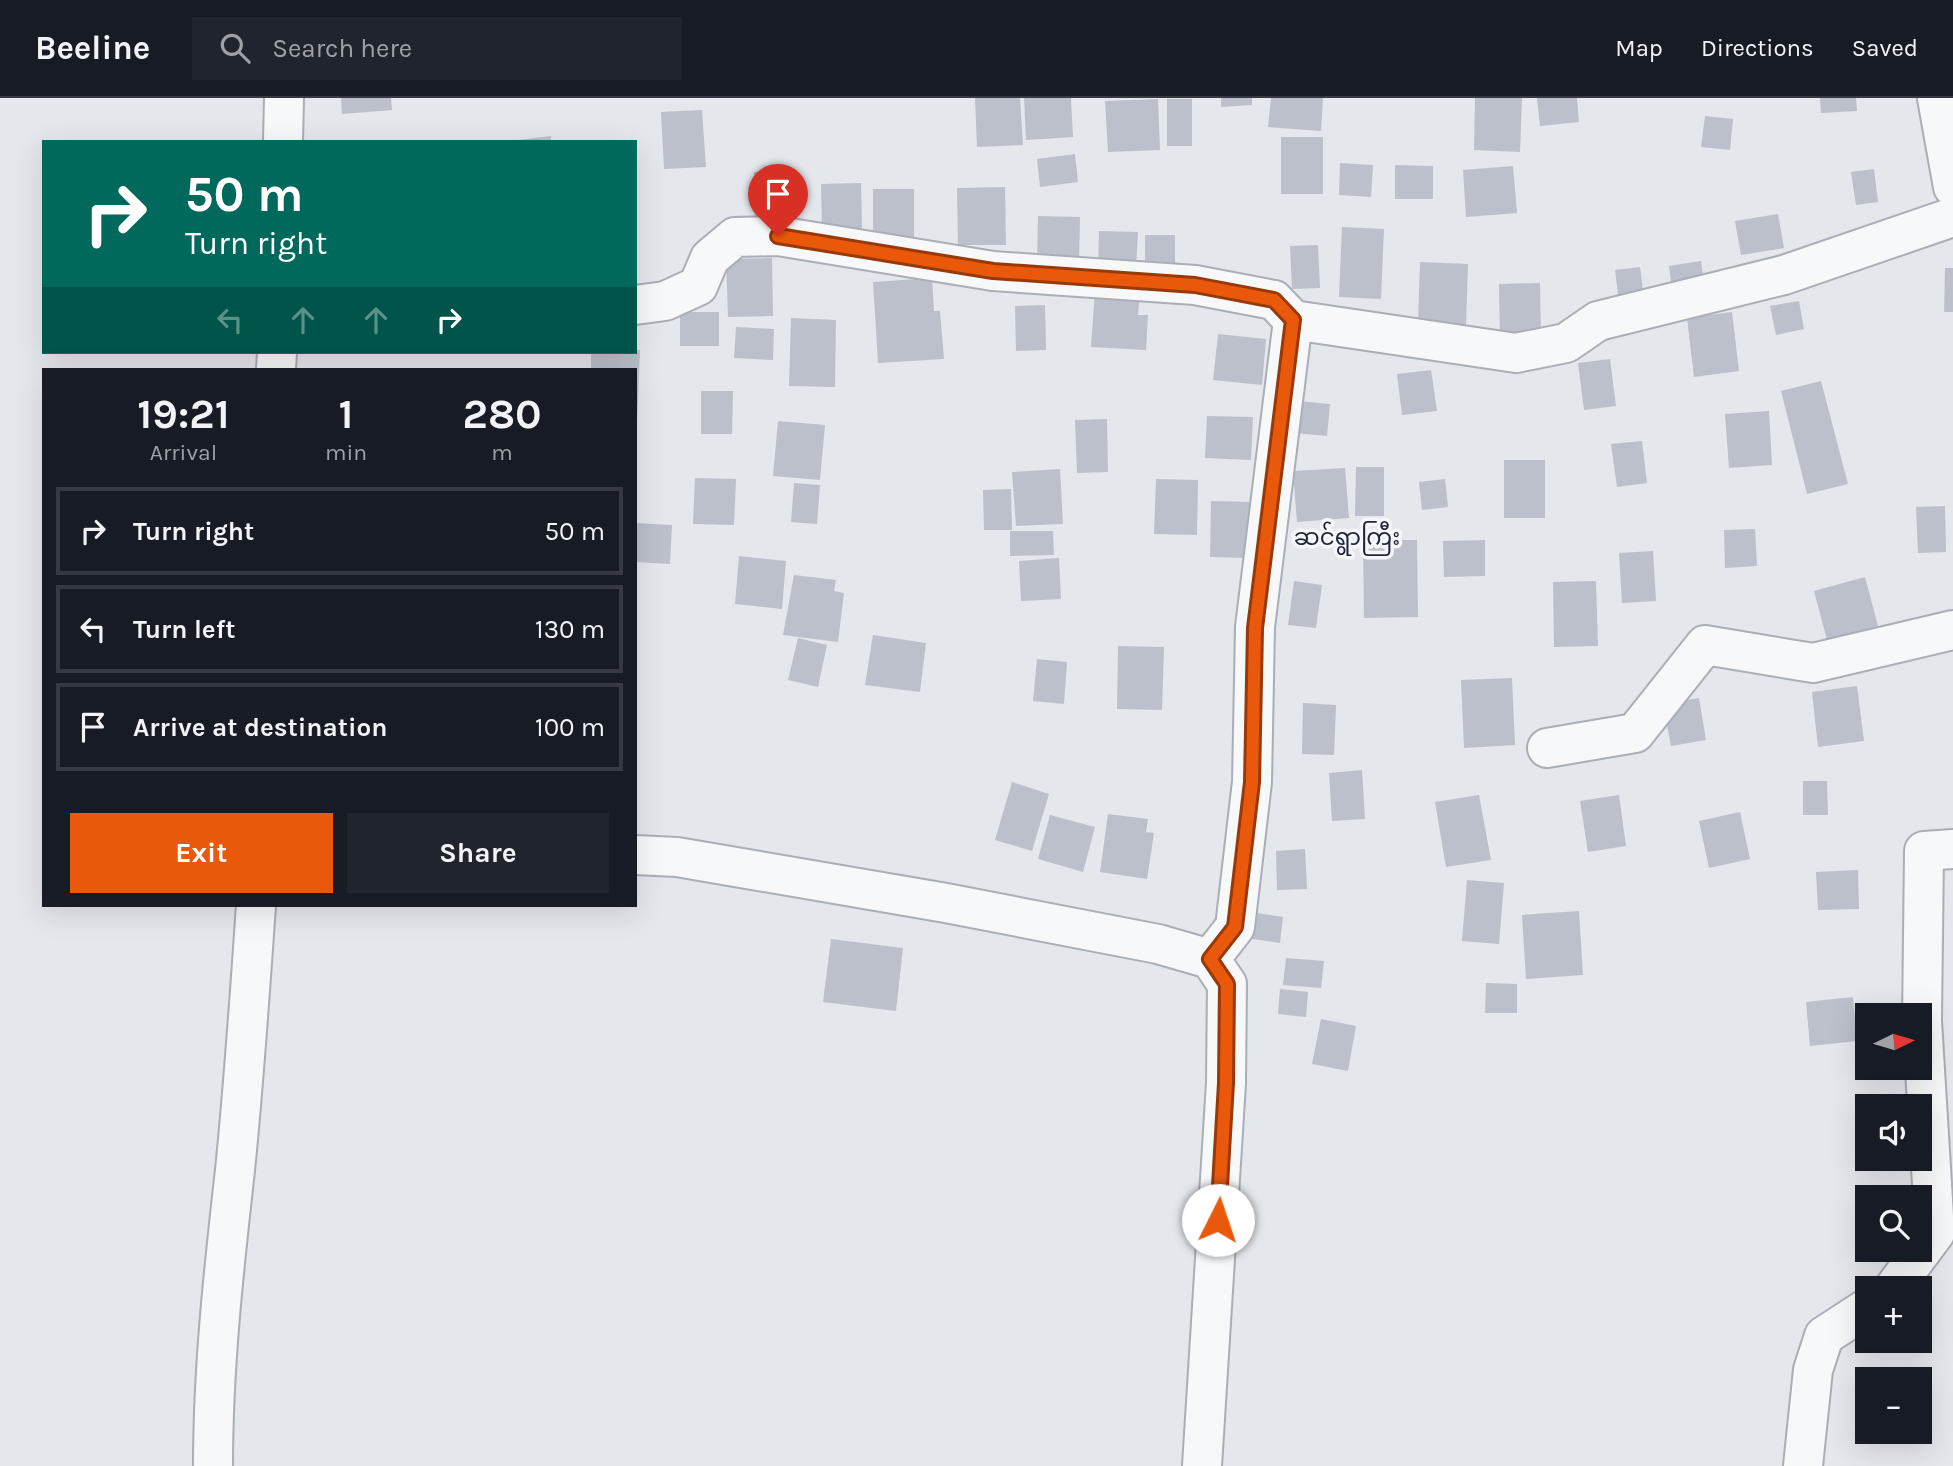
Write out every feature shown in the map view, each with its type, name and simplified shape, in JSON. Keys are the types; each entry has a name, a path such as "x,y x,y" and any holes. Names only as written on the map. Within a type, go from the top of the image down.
{"street":[{"path":"283,140 284,98"},
{"path":"1937,98 1953,187"},
{"path":"637,305 665,302 698,286 710,258 735,237 778,236 993,271 1195,285 1274,300 1293,320 1516,353 1566,343 1598,321 1784,275 1953,217"},
{"path":"1210,959 1235,927 1252,782 1255,628 1293,320"},
{"path":"1547,748 1635,733 1706,645 1813,663 1953,630"},
{"path":"1903,1276 1935,1233 1922,1021 1924,851 1953,849"},
{"path":"637,855 677,857 946,903 1158,944 1210,959 1227,984 1226,1083 1202,1466"},
{"path":"213,1466 213,1405 223,1267 256,907"},
{"path":"1803,1466 1813,1370 1824,1336 1855,1316"}],"building":[{"path":"341,98 391,98 392,110 342,114"},
{"path":"975,98 1020,98 1023,145 977,147"},
{"path":"1024,98 1071,98 1073,137 1026,140"},
{"path":"1221,98 1252,98 1252,105 1221,107"},
{"path":"1271,98 1323,98 1321,131 1268,127"},
{"path":"1475,98 1522,98 1520,152 1474,150"},
{"path":"1537,98 1577,98 1579,122 1540,126"},
{"path":"1820,98 1856,98 1857,111 1821,113"},
{"path":"1158,99 1160,150 1108,152 1105,101"},
{"path":"1167,99 1192,99 1192,146 1167,146"},
{"path":"702,110 706,167 664,169 661,112"},
{"path":"1705,116 1733,119 1730,150 1701,147"},
{"path":"551,136 551,140 518,140"},
{"path":"1281,137 1323,137 1323,194 1281,194"},
{"path":"1075,154 1078,182 1040,187 1037,159"},
{"path":"1340,163 1373,165 1371,197 1339,195"},
{"path":"1395,165 1433,166 1433,199 1395,199"},
{"path":"1513,166 1517,213 1466,217 1463,170"},
{"path":"1874,169 1878,202 1856,205 1851,172"},
{"path":"754,172 795,172 796,227 755,228"},
{"path":"861,183 862,229 822,230 821,184"},
{"path":"1005,187 1006,245 958,245 957,188"},
{"path":"873,189 914,189 914,237 873,236"},
{"path":"1778,214 1784,248 1741,255 1735,221"},
{"path":"1038,216 1080,217 1079,262 1037,261"},
{"path":"1342,227 1384,229 1381,299 1339,297"},
{"path":"1099,231 1138,232 1136,269 1098,268"},
{"path":"1145,235 1175,235 1175,264 1145,264"},
{"path":"1318,245 1320,288 1292,289 1290,246"},
{"path":"772,258 773,316 728,317 726,259"},
{"path":"1701,261 1705,293 1673,298 1669,266"},
{"path":"1420,262 1468,264 1466,325 1418,323"},
{"path":"1640,267 1645,307 1620,310 1615,270"},
{"path":"1945,268 1953,268 1953,312 1944,312"},
{"path":"932,278 934,311 940,311 944,359 878,363 873,282"},
{"path":"1540,283 1541,344 1500,344 1499,284"},
{"path":"1095,290 1140,292 1138,315 1148,315 1146,350 1091,347"},
{"path":"1799,301 1804,329 1776,335 1770,306"},
{"path":"1045,305 1046,350 1016,351 1015,306"},
{"path":"680,312 719,312 719,346 680,346"},
{"path":"1732,312 1739,371 1694,377 1687,318"},
{"path":"791,318 836,320 835,387 789,386"},
{"path":"736,327 774,329 773,360 734,358"},
{"path":"1218,334 1266,339 1262,385 1213,380"},
{"path":"637,350 640,350 637,423 637,368 591,368 591,354 637,354"},
{"path":"1610,359 1616,406 1584,410 1578,363"},
{"path":"1431,370 1437,411 1402,415 1397,374"},
{"path":"1821,381 1848,484 1807,494 1781,391"},
{"path":"701,391 733,391 732,434 701,434"},
{"path":"1298,401 1330,404 1327,436 1295,433"},
{"path":"1769,411 1772,465 1729,468 1725,414"},
{"path":"1207,416 1253,417 1251,460 1205,458"},
{"path":"1107,419 1108,472 1077,473 1075,420"},
{"path":"778,421 825,425 820,480 773,476"},
{"path":"1642,441 1647,483 1617,487 1611,444"},
{"path":"1504,460 1545,460 1545,518 1504,518"},
{"path":"1356,467 1384,467 1384,516 1355,516"},
{"path":"1345,468 1349,518 1297,522 1293,471"},
{"path":"1060,469 1063,524 1016,526 1012,472"},
{"path":"695,478 736,479 734,525 693,524"},
{"path":"1156,479 1198,480 1197,535 1154,534"},
{"path":"1445,479 1448,507 1422,510 1419,482"},
{"path":"794,483 820,485 817,524 791,522"},
{"path":"1011,489 1012,530 984,530 983,490"},
{"path":"1211,501 1251,502 1250,558 1210,557"},
{"path":"1945,506 1946,552 1918,553 1916,507"},
{"path":"637,523 672,525 670,564 637,562"},
{"path":"1755,529 1757,566 1725,568 1724,530"},
{"path":"1010,531 1053,531 1054,555 1010,556"},
{"path":"1363,540 1417,540 1418,617 1364,618"},
{"path":"1485,540 1485,576 1444,577 1443,541"},
{"path":"1653,551 1656,601 1622,603 1619,553"},
{"path":"739,556 786,561 782,609 735,604"},
{"path":"1059,558 1061,599 1021,601 1019,561"},
{"path":"794,575 836,580 834,591 844,593 838,642 783,635"},
{"path":"1865,577 1878,626 1827,640 1814,591"},
{"path":"1294,581 1322,585 1316,628 1288,625"},
{"path":"1596,581 1598,646 1554,647 1553,582"},
{"path":"873,635 926,643 920,692 865,685"},
{"path":"798,638 827,645 818,687 788,680"},
{"path":"1118,646 1164,647 1162,710 1117,709"},
{"path":"1037,659 1067,662 1064,704 1033,701"},
{"path":"1512,678 1515,745 1464,748 1461,680"},
{"path":"1857,686 1864,741 1818,747 1812,692"},
{"path":"1699,698 1706,740 1671,746 1663,704"},
{"path":"1303,703 1336,705 1334,755 1302,754"},
{"path":"1362,770 1365,819 1332,821 1329,773"},
{"path":"1803,781 1827,781 1828,815 1803,815"},
{"path":"1012,782 1049,794 1032,851 995,840"},
{"path":"1479,795 1491,860 1446,867 1435,802"},
{"path":"1619,795 1626,846 1588,852 1580,801"},
{"path":"1740,812 1750,859 1709,868 1699,821"},
{"path":"1108,814 1148,819 1146,832 1154,833 1147,879 1100,872"},
{"path":"1050,815 1095,827 1083,872 1038,859"},
{"path":"1305,849 1307,889 1277,890 1276,851"},
{"path":"1858,870 1859,909 1818,910 1816,872"},
{"path":"1467,880 1504,883 1499,944 1462,941"},
{"path":"1579,911 1583,975 1526,979 1522,915"},
{"path":"1250,912 1283,917 1280,943 1246,938"},
{"path":"831,939 903,948 896,1011 823,1002"},
{"path":"1286,958 1324,961 1321,988 1283,985"},
{"path":"1486,983 1517,984 1517,1013 1485,1013"},
{"path":"1280,989 1308,992 1306,1017 1278,1014"},
{"path":"1853,997 1855,1041 1810,1046 1806,1002"},
{"path":"1321,1019 1356,1026 1348,1071 1312,1064"}],"district":[{"name":"ဆင်ရွာကြီး","path":"1347,537"}],"route":[{"path":"778,236 993,271 1195,285 1274,300 1293,320 1255,628 1252,782 1235,927 1210,959 1227,984 1226,1083 1218,1220"}]}
